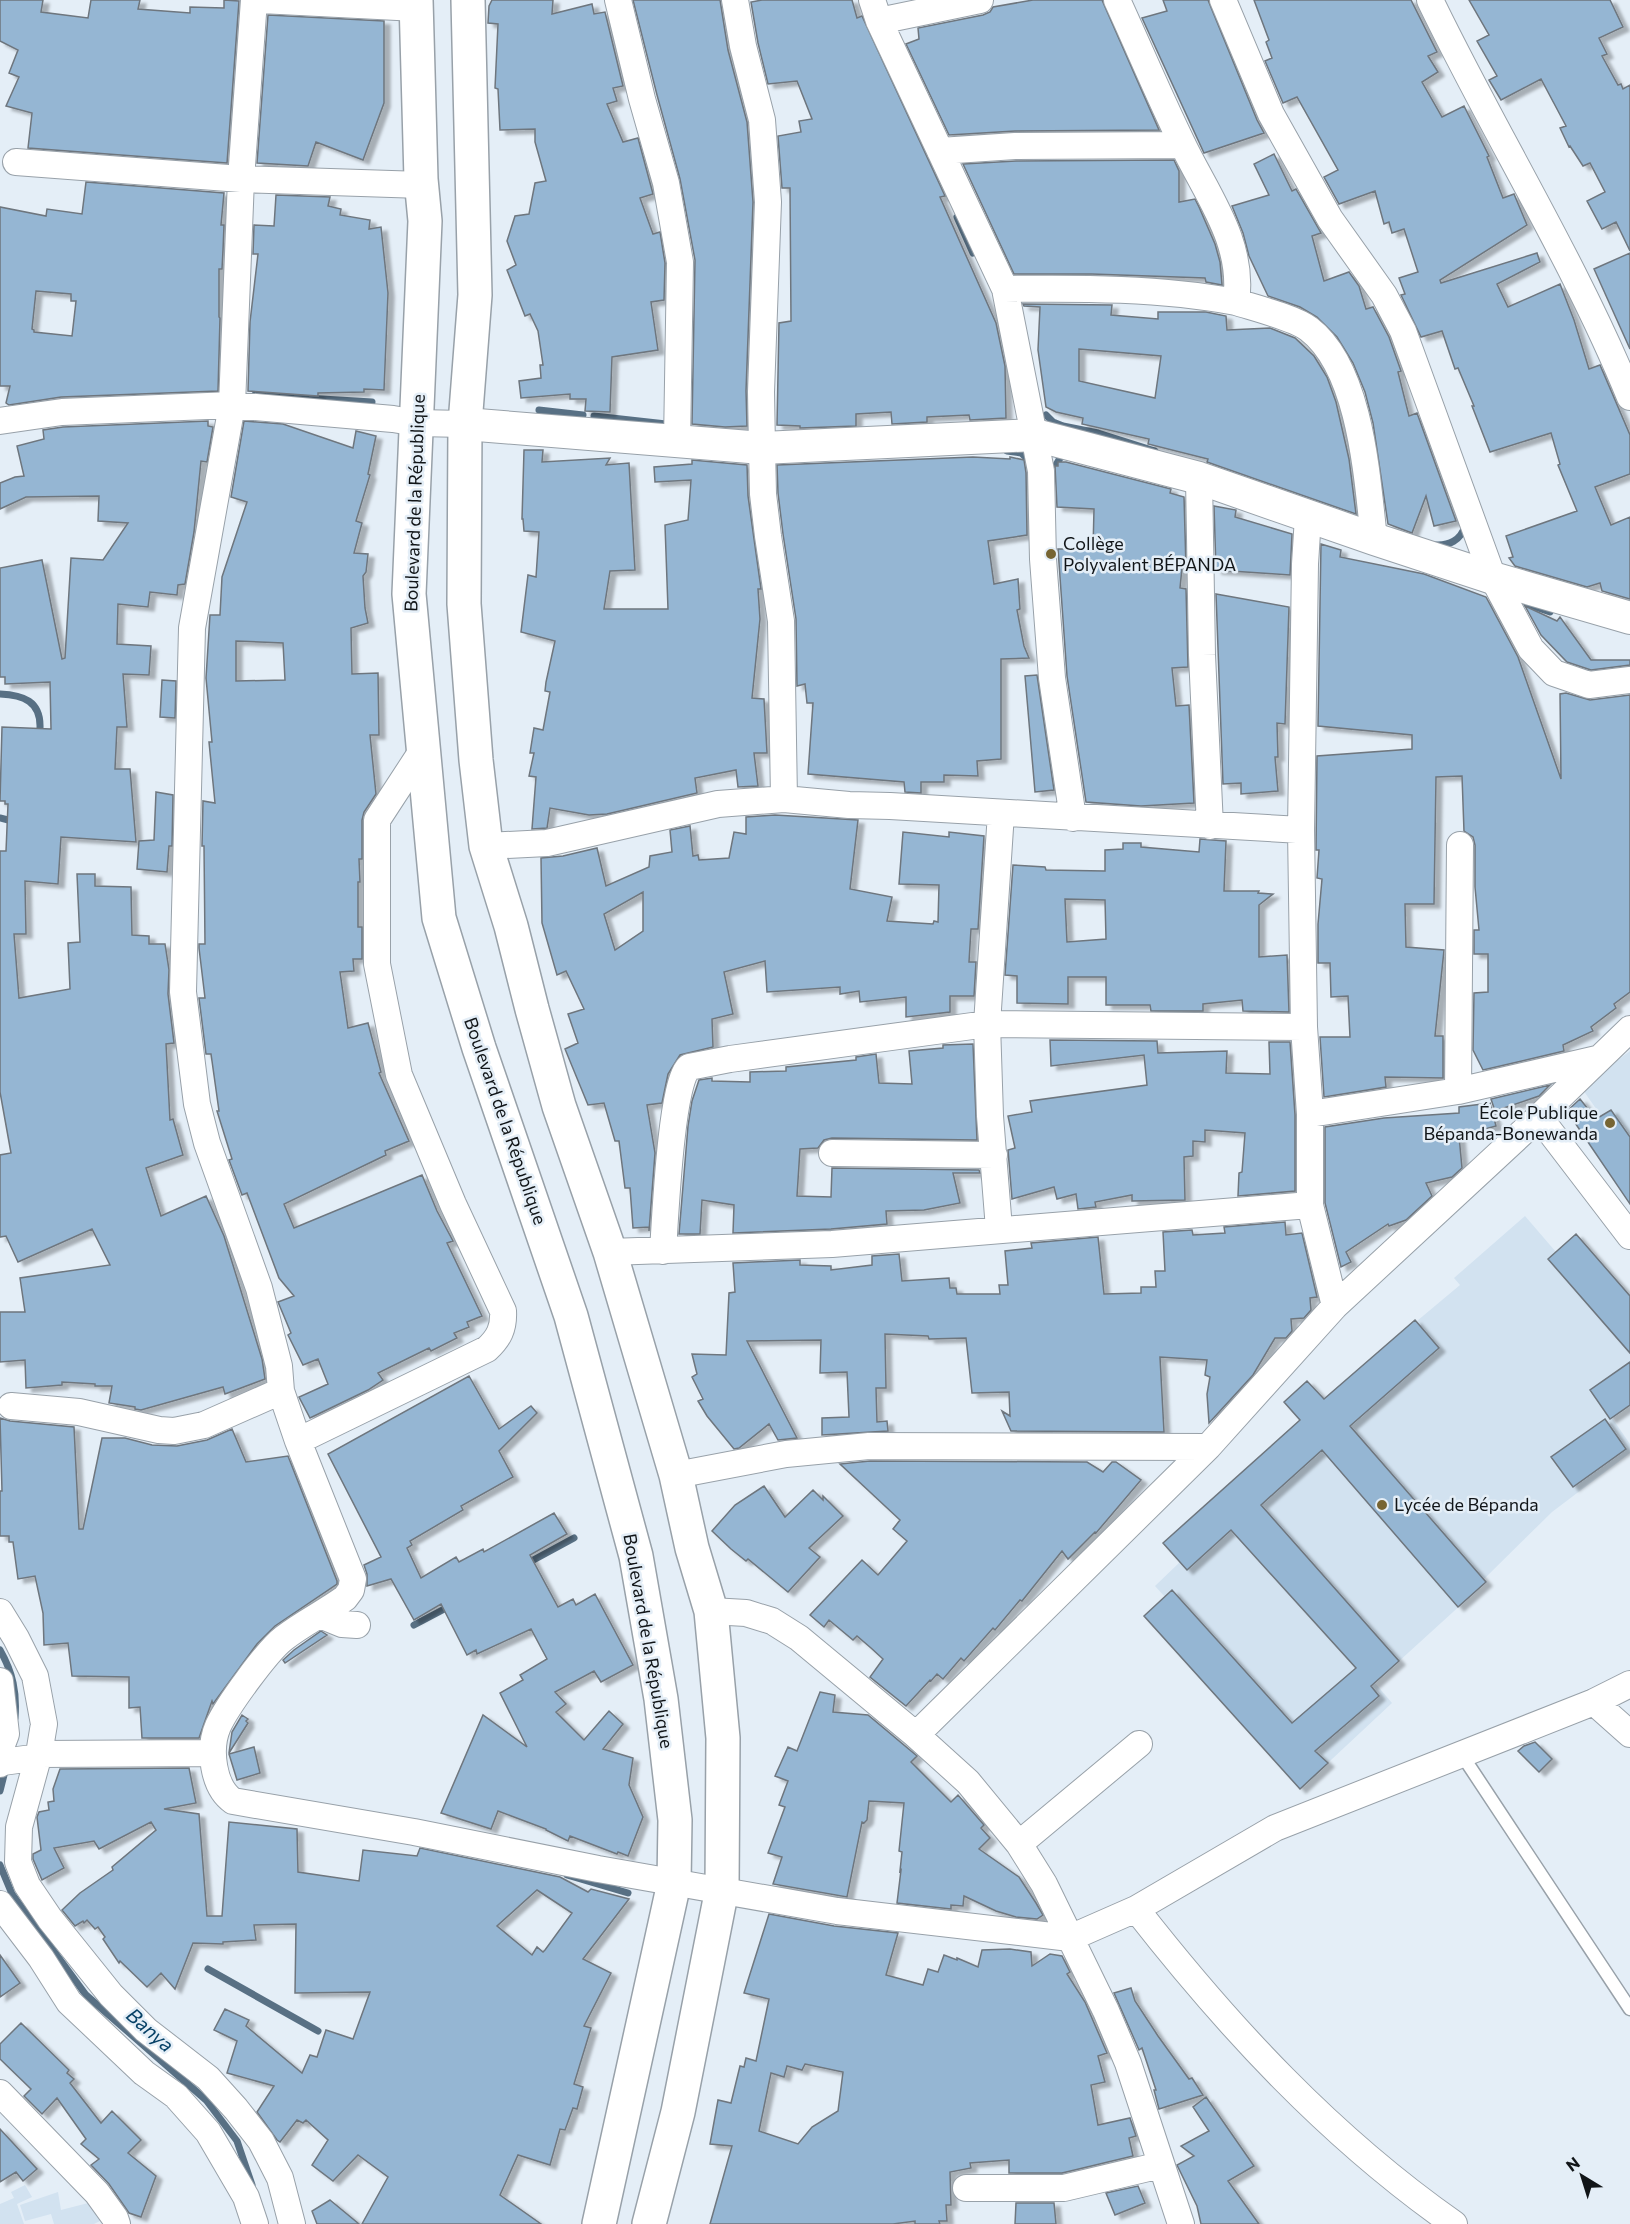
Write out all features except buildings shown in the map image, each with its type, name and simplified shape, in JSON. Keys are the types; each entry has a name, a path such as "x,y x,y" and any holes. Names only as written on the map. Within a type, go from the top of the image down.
{"main road":[{"path":"468,0 475,295 465,424 464,604 476,760 486,846 511,926 559,1106 610,1252 676,1475 692,1548 711,1611 723,1738 722,1889 678,2112 649,2224"},
{"name":"Boulevard de la République","path":"417,4 425,221 409,594 439,918 479,1048 571,1316 636,1556 661,1699 675,1820 675,1883 599,2224"}],"street":[{"path":"254,0 241,179 232,405 192,628 183,992 197,1104 207,1143 259,1288 279,1366 281,1391 298,1441 353,1579 351,1590 345,1598 282,1639 244,1685 218,1727 212,1753 219,1787 225,1795 234,1801 414,1832 675,1883 722,1889 837,1911 1070,1938 1136,1909 1275,1828 1594,1702 1630,1684"},
{"path":"261,0 417,4"},
{"path":"618,0 642,99 666,183 680,262 677,442"},
{"path":"735,0 743,46 762,120 768,202 762,357 762,448 764,504 781,621 784,799"},
{"path":"980,0 875,10 1005,289 1041,471 1043,559 1052,678 1073,818"},
{"path":"1117,0 1183,145 1232,243 1237,265 1236,302"},
{"path":"1223,0 1271,114 1330,219 1384,295 1403,331 1493,578 1531,649 1554,673 1589,685 1630,680"},
{"path":"1430,0 1579,287 1630,397"},
{"path":"940,151 1015,146 1183,145"},
{"path":"16,162 241,179 422,185"},
{"path":"1005,289 1080,288 1210,297 1236,302 1307,327 1325,343 1342,372 1355,411 1364,457 1374,539"},
{"path":"0,421 62,412 232,405 417,423 465,424 762,448 1035,435 1199,478 1308,518 1493,578 1630,618"},
{"path":"1199,478 1202,655 1210,826"},
{"path":"1308,518 1301,830 1304,1027 1310,1114 1310,1205 1335,1306"},
{"path":"298,1441 487,1350 497,1340 503,1325 503,1311 453,1204 399,1075 377,963 377,820 422,751"},
{"path":"486,846 547,843 718,804 784,799 849,805 1301,830"},
{"path":"999,1229 987,1024 1001,813"},
{"path":"1458,1091 1460,845"},
{"path":"663,1251 669,1158 677,1102 685,1070 730,1059 987,1024 1304,1027"},
{"path":"916,1735 1208,1447 1335,1306 1539,1117 1630,1029"},
{"path":"1310,1114 1458,1091 1597,1059"},
{"path":"1539,1117 1630,1236"},
{"path":"832,1153 993,1155"},
{"path":"610,1252 832,1244 1310,1205"},
{"path":"11,1406 79,1412 159,1430 174,1431 204,1425 281,1391"},
{"path":"676,1475 786,1454 869,1446 1208,1447"},
{"path":"711,1611 746,1613 772,1621 799,1638 916,1735 968,1782 1019,1844 1044,1884 1107,2011 1128,2063 1181,2224"},
{"path":"0,1612 16,1638 34,1676 44,1724 19,1827 18,1862 27,1885 111,1995 146,2030 208,2078 236,2109 261,2141 280,2178 292,2224"},
{"path":"320,1615 342,1624 357,1625"},
{"path":"0,1681 6,1734 1,1759 35,1756 212,1753"},
{"path":"1594,1702 1630,1734"},
{"path":"1019,1844 1139,1744"},
{"path":"0,1904 41,1958 69,2002 144,2073 176,2096 208,2132 246,2197 255,2224"},
{"path":"1136,1909 1176,1960 1232,2024 1331,2127 1372,2163 1454,2224"},
{"path":"0,2093 97,2193 117,2224"},
{"path":"966,2188 1064,2188 1161,2165"}],"lane":[{"path":"1462,1755 1630,2009"}],"shaded area":[{"name":"École Publique Bépanda-Bonewanda","path":"1630,1051 1630,1204 1579,1131 1601,1116 1581,1087"},
{"name":"Lycée de Bépanda","path":"1525,1216 1556,1252 1576,1234 1630,1296 1630,1405 1612,1418 1630,1444 1630,1453 1552,1512 1484,1579 1486,1582 1375,1683 1392,1703 1300,1789 1144,1616 1165,1597 1155,1586 1180,1562 1163,1543 1415,1320 1417,1321 1460,1285 1454,1278"},
{"path":"25,2185 32,2197 17,2204 24,2224 0,2224 0,2204 14,2198 11,2192"},
{"path":"58,2192 61,2210 92,2202 104,2219 94,2224 54,2224 51,2214 25,2221 20,2205"}],"waterway":[{"path":"957,217 973,253"},
{"path":"255,395 372,402"},
{"path":"539,410 583,415"},
{"path":"1046,415 1053,422 1063,426 1098,433 1155,451"},
{"path":"594,416 666,424"},
{"path":"1007,451 1021,453 1031,462"},
{"path":"1056,465 1066,454"},
{"path":"1435,545 1454,541 1461,535 1465,526"},
{"path":"1527,604 1550,612"},
{"path":"0,694 16,696 29,701 37,711 40,728"},
{"path":"0,818 16,822"},
{"path":"526,1564 574,1538"},
{"path":"414,1625 450,1606"},
{"name":"Banya","path":"0,1650 13,1683 15,1718"},
{"name":"Banya","path":"0,1791 6,1767"},
{"name":"Banya","path":"0,1865 12,1894 86,1995 206,2100 237,2141 252,2185"},
{"path":"567,1875 628,1893"},
{"path":"208,1969 318,2031"}],"place":[{"name":"Collège Polyvalent BÉPANDA","path":"1051,554"},
{"name":"École Publique Bépanda-Bonewanda","path":"1610,1123"},
{"name":"Lycée de Bépanda","path":"1382,1505"}]}
